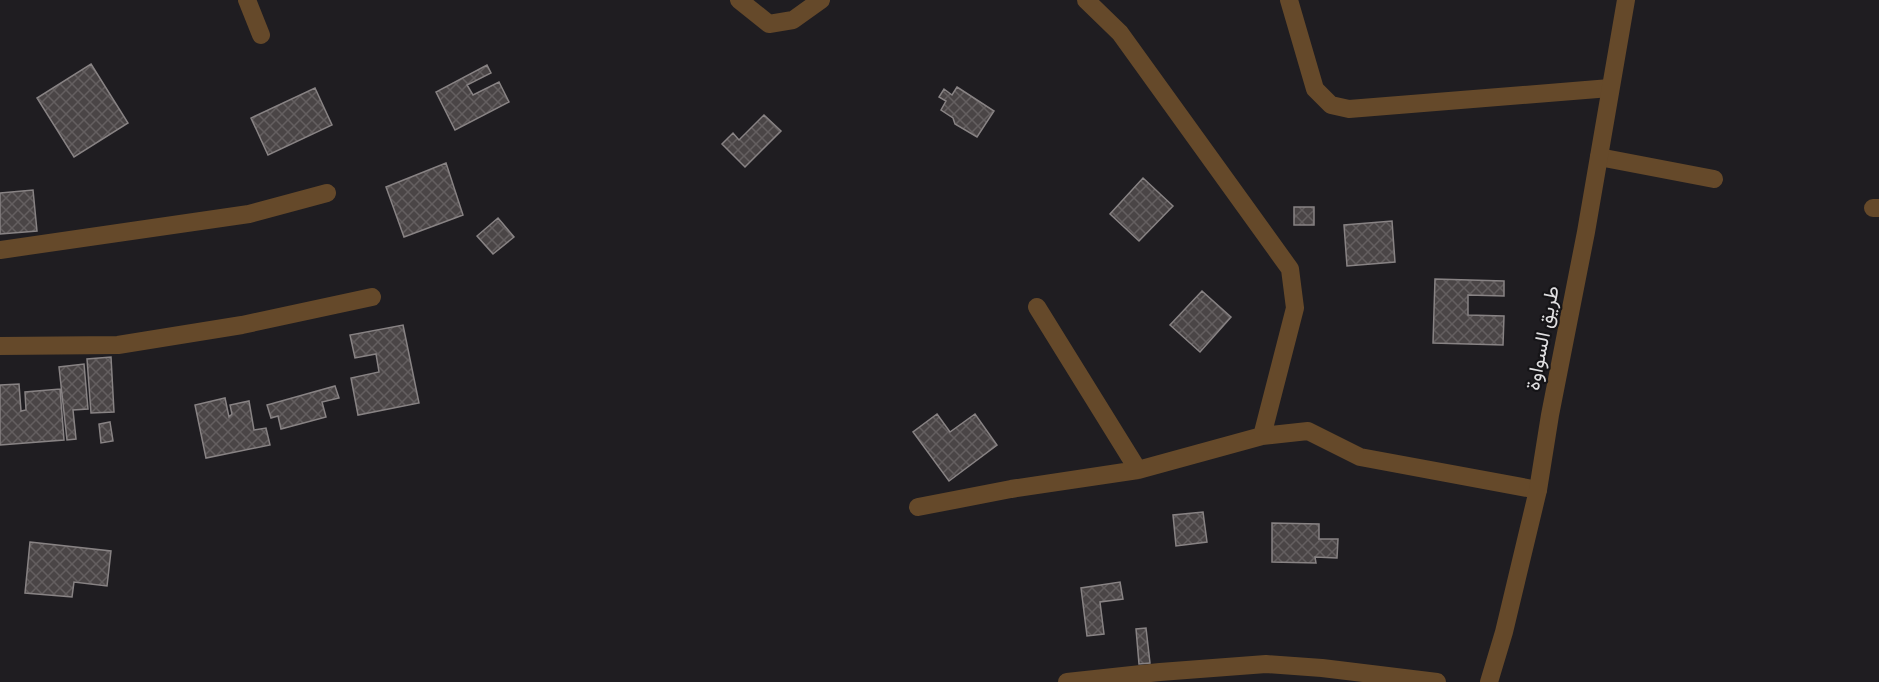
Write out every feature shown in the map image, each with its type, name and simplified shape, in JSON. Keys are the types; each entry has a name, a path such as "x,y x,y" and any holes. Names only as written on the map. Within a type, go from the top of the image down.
{"street":[{"path":"246,0 261,34"},
{"path":"739,0 769,24 793,20 821,0"},
{"path":"1086,0 1120,33 1290,269 1294,308 1262,436"},
{"path":"1289,0 1315,89 1331,105 1349,109 1610,88"},
{"name":"طريق السواوة","path":"1489,682 1504,632 1538,490 1626,0"},
{"path":"1599,157 1714,179"},
{"path":"0,250 249,214 327,193"},
{"path":"0,346 118,345 242,325 372,297"},
{"path":"1037,307 1137,470"},
{"path":"918,507 1011,489 1137,470 1262,436 1308,431 1360,457 1538,490"},
{"path":"1067,682 1266,664 1322,668 1437,682"}],"building":[{"path":"91,64 128,123 74,157 37,98"},
{"path":"487,65 491,73 467,85 473,95 499,82 509,102 455,130 436,92"},
{"path":"957,87 994,111 977,137 955,124 953,118 941,110 946,101 939,97 944,89 952,95"},
{"path":"315,88 332,125 268,155 251,118"},
{"path":"764,115 781,131 745,167 722,144 733,133 739,140"},
{"path":"446,163 463,215 404,237 386,187"},
{"path":"1143,178 1173,206 1139,241 1110,214"},
{"path":"33,190 37,231 0,234 0,193"},
{"path":"1294,207 1314,207 1314,225 1294,225"},
{"path":"498,218 514,237 493,254 477,236"},
{"path":"1392,221 1395,262 1347,266 1344,225"},
{"path":"1435,279 1504,281 1504,296 1468,295 1468,315 1504,316 1503,345 1433,343"},
{"path":"1202,291 1231,317 1200,352 1170,325"},
{"path":"403,325 419,403 358,415 351,378 379,372 376,354 355,358 350,335"},
{"path":"111,357 114,412 91,413 87,359"},
{"path":"84,364 88,409 73,410 76,439 67,440 59,367"},
{"path":"19,384 21,411 26,410 25,392 60,389 64,440 0,445 0,385"},
{"path":"335,386 339,398 322,402 326,417 281,429 278,416 271,418 267,405"},
{"path":"225,398 229,417 232,414 230,405 249,401 254,430 266,428 270,445 206,458 195,405"},
{"path":"937,414 950,432 975,414 997,445 949,481 913,432"},
{"path":"110,422 113,441 101,443 99,424"},
{"path":"1203,512 1207,542 1176,546 1173,515"},
{"path":"1272,523 1319,524 1319,539 1338,539 1337,558 1315,557 1316,563 1272,562"},
{"path":"30,542 111,551 107,586 74,582 72,597 25,593"},
{"path":"1120,582 1123,599 1100,602 1104,634 1087,636 1081,588"},
{"path":"1146,628 1150,663 1139,664 1136,629"}]}
